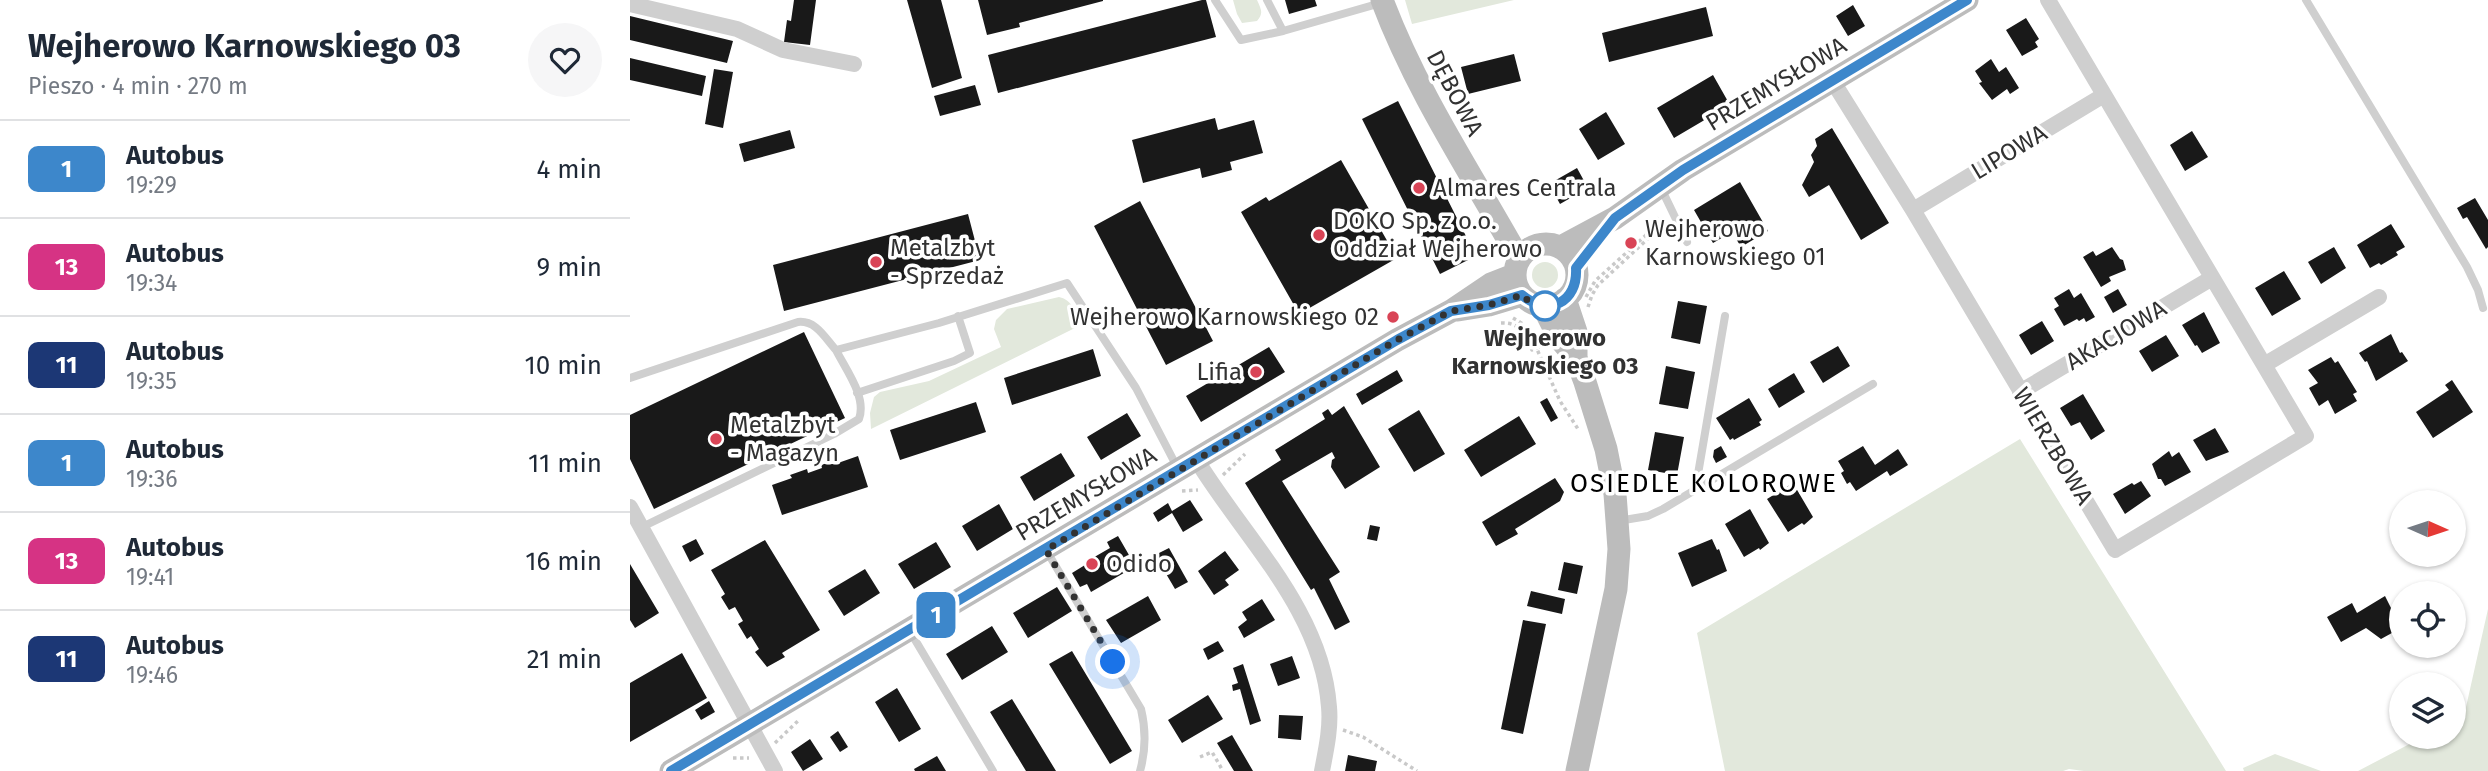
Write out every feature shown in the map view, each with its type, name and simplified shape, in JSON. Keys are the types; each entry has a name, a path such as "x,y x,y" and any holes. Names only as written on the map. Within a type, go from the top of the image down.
{"street":[{"name":"PRZEMYSŁOWA","path":"1561,247 1615,218 1667,198 1683,170 1967,0"},
{"name":"WIERZBOWA","path":"1832,80 1913,210 2115,550 2306,436 2048,0"},
{"name":"DĘBOWA","path":"1383,1 1435,116 1489,205 1518,276"},
{"path":"630,4 737,29 783,50 854,64"},
{"name":"LIPOWA","path":"1913,210 2104,95"},
{"name":"DĘBOWA","path":"1489,205 1538,244"},
{"name":"PRZEMYSŁOWA","path":"1576,268 1615,218"},
{"path":"1574,305 1543,306 1531,303 1518,276 1527,250 1538,244 1561,247 1571,256 1576,268 1577,279 1573,290 1576,332 1576,358 1606,449 1615,494 1619,549 1616,589 1577,771"},
{"name":"PRZEMYSŁOWA","path":"671,771 1046,550 1184,474 1397,340 1451,311 1483,288 1518,276"},
{"name":"AKACJOWA","path":"2021,393 2212,278"},
{"path":"2264,365 2379,297"},
{"path":"1543,306 1559,338 1576,358"},
{"path":"1184,474 1211,483 1269,564 1311,634 1326,686 1329,727 1322,771"},
{"path":"630,507 775,771"}],"lane":[{"path":"1216,0 1241,40 1283,31 1383,1"},
{"path":"1267,0 1283,31"},
{"path":"2306,0 2467,267 2483,308"},
{"path":"1667,198 1687,242"},
{"path":"836,350 1067,283 1136,388 1184,474"},
{"path":"857,393 954,361 970,353 958,316"},
{"path":"1704,484 1698,474 1725,316"},
{"path":"630,378 807,321 815,325 836,350 861,405 859,419 834,434 642,527"},
{"path":"1617,521 1648,516 1872,384"},
{"path":"1046,550 1141,709 1145,726 1140,771"},
{"path":"909,630 993,771"}],"path":[{"path":"1574,305 1585,299 1592,284 1645,236 1667,198"},
{"path":"1588,317 1588,304 1594,290 1652,235 1667,198"},
{"path":"1496,324 1515,324 1524,332 1532,350 1546,344"},
{"path":"1532,338 1565,411 1585,437"},
{"path":"1184,474 1198,491 1231,470 1251,448"},
{"path":"771,747 803,716"},
{"path":"1329,727 1363,737 1417,771"},
{"path":"1200,757 1212,752 1223,771"},
{"path":"732,758 746,759 755,755"}],"shaded area":[{"path":"1233,0 1257,0 1261,13 1257,21 1242,23"},
{"path":"1405,0 1514,0 1412,24"},
{"path":"1545,262 1554,266 1558,275 1554,284 1545,288 1536,284 1532,275 1536,266"},
{"path":"1059,297 1071,304 1079,326 871,429 870,413 874,397 880,392 929,381 1001,347 994,329 996,320 1007,309"},
{"path":"2020,439 2226,771 1725,771 1697,633"},
{"path":"2488,609 2488,771 2358,771 2400,749 2466,749 2466,707"},
{"path":"2275,754 2321,771 2244,771 2243,768"}],"building":[{"path":"794,0 816,0 810,45 784,42 787,20 791,21"},
{"path":"907,0 941,0 962,78 932,88"},
{"path":"978,0 1103,1 1019,23 1020,27 987,35"},
{"path":"1206,0 1216,37 998,93 988,55"},
{"path":"1285,0 1315,0 1317,6 1289,14"},
{"path":"1853,5 1865,26 1848,36 1836,16"},
{"path":"1706,7 1713,36 1609,62 1602,33"},
{"path":"630,16 733,41 727,63 630,40"},
{"path":"2026,18 2039,39 2035,42 2038,47 2022,56 2006,30"},
{"path":"1514,54 1521,81 1468,94 1461,67"},
{"path":"630,58 706,76 702,96 630,80"},
{"path":"1991,59 1999,72 2006,67 2019,88 2010,94 2007,89 1992,100 1979,83 1982,82 1975,71"},
{"path":"714,69 733,72 723,128 705,124"},
{"path":"1713,75 1730,105 1674,138 1657,108"},
{"path":"975,85 981,105 940,116 934,96"},
{"name":"Almares Centrala","path":"1398,101 1476,256 1440,274 1362,119"},
{"path":"1606,112 1625,144 1598,160 1579,129"},
{"path":"1215,118 1218,130 1254,120 1263,153 1230,162 1232,170 1202,178 1200,168 1143,183 1132,140"},
{"path":"1832,128 1889,223 1861,240 1829,185 1809,197 1802,185 1814,162 1811,155 1817,146 1815,139"},
{"path":"790,130 795,148 744,162 739,144"},
{"path":"2192,131 2208,157 2185,171 2170,145"},
{"name":"DOKO Sp. z o.o. Oddział Wejherowo","path":"1341,160 1397,258 1299,314 1241,212 1266,197 1269,201"},
{"path":"1577,168 1588,188 1560,204 1549,184"},
{"path":"1740,182 1768,231 1741,247 1732,232 1713,243 1694,210"},
{"path":"2475,198 2488,220 2486,249 2467,217 2463,219 2457,208"},
{"path":"1140,201 1213,341 1166,365 1094,226"},
{"name":"Metalzbyt - Sprzedaż","path":"968,214 980,260 784,311 773,265"},
{"path":"2391,224 2405,247 2396,252 2398,255 2370,268 2357,245"},
{"path":"2112,247 2123,260 2126,270 2109,277 2111,281 2101,287 2083,257 2093,251 2096,256"},
{"path":"2334,247 2346,268 2321,284 2308,262"},
{"path":"2284,271 2301,299 2272,316 2255,288"},
{"path":"2069,289 2074,298 2081,293 2095,317 2086,322 2084,318 2079,321 2077,319 2064,326 2054,309 2059,306 2054,298"},
{"path":"2118,289 2127,305 2113,313 2104,297"},
{"path":"1678,301 1707,306 1700,344 1671,338"},
{"path":"2204,312 2220,343 2202,353 2182,325"},
{"path":"2042,321 2054,341 2031,355 2019,335"},
{"name":"Metalzbyt - Magazyn","path":"804,332 845,418 654,509 630,459 630,415"},
{"path":"2391,334 2400,353 2402,352 2408,361 2376,381 2367,361 2365,362 2359,353"},
{"path":"2166,335 2179,356 2152,372 2139,351"},
{"path":"1838,346 1850,366 1823,383 1810,362"},
{"path":"1269,347 1285,372 1201,422 1186,396"},
{"path":"1093,349 1101,376 1012,405 1004,378"},
{"path":"2331,357 2335,363 2338,361 2357,392 2353,394 2357,401 2335,414 2328,400 2319,406 2309,388 2318,383 2308,370"},
{"path":"1666,366 1695,372 1688,409 1659,404"},
{"path":"1397,370 1403,381 1362,405 1356,394"},
{"path":"1794,373 1805,392 1779,408 1768,389"},
{"path":"2452,380 2473,412 2433,438 2416,412 2449,390 2445,385"},
{"path":"2083,394 2105,431 2091,440 2080,422 2071,426 2060,408"},
{"path":"1547,398 1558,418 1551,422 1540,402"},
{"path":"1749,398 1762,420 1759,422 1761,425 1730,440 1716,418"},
{"path":"976,402 986,432 900,460 890,430"},
{"path":"1344,406 1380,467 1345,489 1331,467 1335,458 1332,452 1282,481 1340,572 1329,579 1350,622 1335,630 1314,588 1311,590 1245,483 1281,460 1275,450 1325,419 1322,413 1328,409 1332,415"},
{"path":"1419,410 1445,454 1414,472 1388,429"},
{"path":"1127,413 1141,436 1101,460 1087,437"},
{"path":"1519,416 1536,444 1481,477 1464,450"},
{"path":"2215,428 2229,452 2206,461 2193,440"},
{"path":"1655,432 1684,437 1677,475 1648,470"},
{"path":"1721,446 1727,457 1716,463 1714,450"},
{"path":"1863,446 1875,465 1898,449 1908,465 1890,476 1887,471 1856,491 1850,482 1847,484 1838,461"},
{"path":"2169,451 2172,457 2179,452 2191,472 2165,486 2161,479 2158,479 2152,464"},
{"path":"1061,453 1075,476 1034,501 1020,477"},
{"path":"858,456 868,487 782,515 772,485 807,469 808,473 822,468 821,465"},
{"path":"1555,478 1564,492 1560,501 1515,529 1518,534 1496,546 1482,522"},
{"path":"2141,481 2151,496 2125,514 2113,494"},
{"path":"1793,483 1813,517 1804,525 1802,523 1788,532 1767,499"},
{"path":"1190,500 1203,520 1183,532 1172,513 1158,522 1153,513 1168,503 1172,511"},
{"path":"999,504 1013,529 977,551 962,526"},
{"path":"1750,509 1769,543 1744,557 1725,524"},
{"path":"1370,525 1380,527 1377,541 1367,539"},
{"path":"1118,536 1129,555 1126,556 1131,565 1129,570 1091,592 1087,584 1080,587 1072,573 1110,548 1107,542"},
{"path":"696,539 704,554 690,562 682,546"},
{"path":"1712,539 1727,571 1692,587 1678,553"},
{"path":"765,540 820,630 782,653 785,657 767,667 755,652 759,649 751,636 747,639 738,624 743,621 735,607 729,610 721,597 725,594 711,570"},
{"path":"936,542 951,567 914,589 898,564"},
{"path":"1169,548 1188,582 1175,589 1155,555"},
{"path":"1225,551 1239,570 1225,580 1229,585 1214,595 1198,571"},
{"path":"1564,562 1583,566 1577,594 1558,590"},
{"path":"630,564 659,613 635,628 630,620"},
{"path":"865,569 880,593 844,616 828,591"},
{"path":"1057,587 1072,611 1028,638 1013,613"},
{"path":"1531,591 1565,599 1562,614 1527,606"},
{"path":"1148,596 1161,620 1121,643 1106,620"},
{"path":"2385,596 2389,604 2389,635 2381,639 2366,628 2341,642 2327,617 2352,603 2357,613"},
{"path":"1262,599 1275,620 1244,638 1238,627 1247,620 1242,612"},
{"path":"1523,620 1546,624 1523,734 1501,729"},
{"path":"992,626 1008,652 962,680 946,654"},
{"path":"1218,641 1224,651 1208,660 1203,649"},
{"path":"1072,651 1132,751 1110,764 1049,664"},
{"path":"682,653 707,698 630,742 630,683"},
{"path":"1292,656 1300,678 1278,686 1270,664"},
{"path":"1243,664 1261,721 1250,725 1240,689 1233,691 1232,685 1238,683 1233,668"},
{"path":"897,688 921,729 899,742 875,702"},
{"path":"1208,695 1223,719 1182,743 1168,720"},
{"path":"1012,699 1056,771 1026,771 990,712"},
{"path":"709,701 715,712 701,720 695,710"},
{"path":"1279,715 1303,716 1301,740 1278,738"},
{"path":"838,731 848,747 840,752 830,737"},
{"path":"1232,735 1253,771 1234,771 1217,743"},
{"path":"810,739 823,759 803,771 791,752"},
{"path":"1348,755 1377,761 1375,771 1345,771"},
{"path":"937,756 946,771 915,771 914,769"}],"bus line":[{"name":"1","path":"671,771 1397,340 1451,311 1489,305 1522,295 1531,303 1555,305 1573,290 1577,279 1576,268 1615,218 1636,202 1683,170 1967,0"}],"place":[{"name":"Almares Centrala","path":"1419,188"},
{"name":"DOKO Sp. z o.o. Oddział Wejherowo","path":"1319,235"},
{"name":"Wejherowo Karnowskiego 01","path":"1631,243"},
{"name":"Metalzbyt - Sprzedaż","path":"876,262"},
{"name":"Wejherowo Karnowskiego 03","path":"1545,306"},
{"name":"Wejherowo Karnowskiego 02","path":"1393,317"},
{"name":"Lifia","path":"1256,372"},
{"name":"Metalzbyt - Magazyn","path":"716,439"},
{"name":"Odido","path":"1092,564"}],"district":[{"name":"OSIEDLE KOLOROWE","path":"1704,483"}],"route":[{"path":"1113,662 1046,550 1397,340 1451,311 1489,305 1522,295 1531,303 1545,306"}]}
